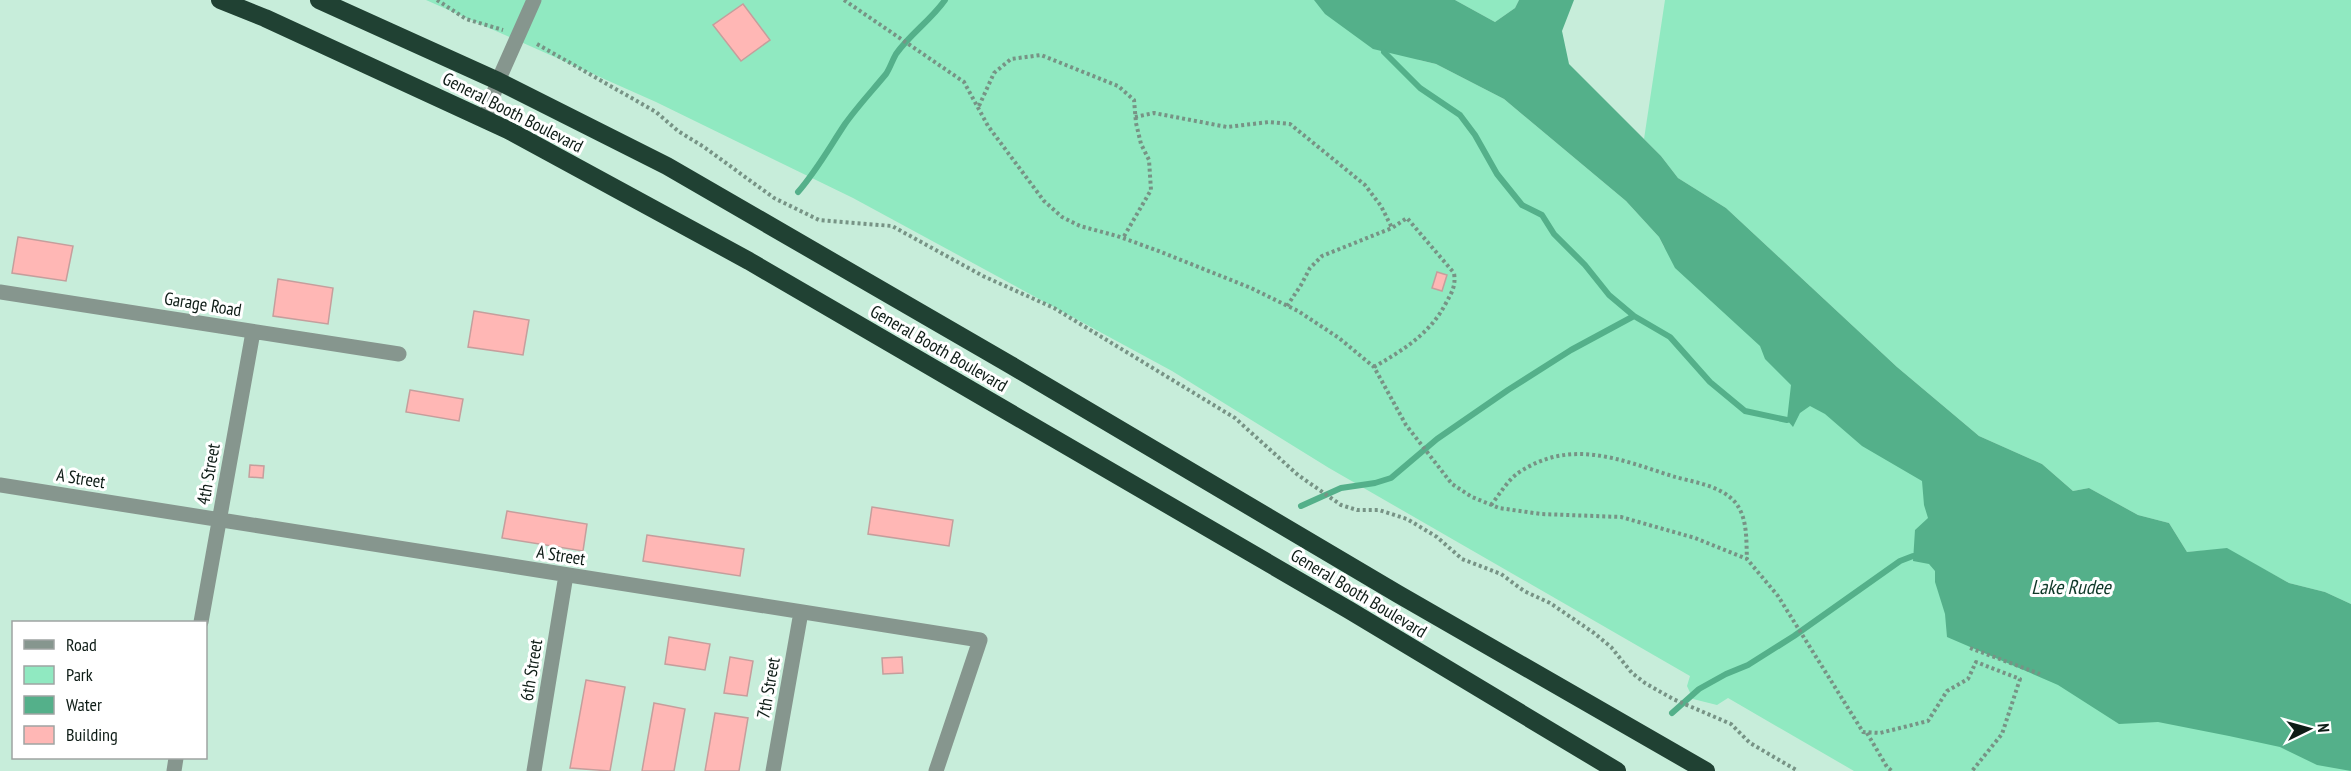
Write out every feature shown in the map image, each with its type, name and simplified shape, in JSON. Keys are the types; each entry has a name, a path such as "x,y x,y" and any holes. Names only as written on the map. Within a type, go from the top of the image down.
{"highway":[{"name":"General Booth Boulevard","path":"219,0 265,18 485,119 749,261 1349,610 1617,771"},
{"name":"General Booth Boulevard","path":"319,0 498,81 667,166 1009,364 1398,594 1706,771"}],"street":[{"path":"485,119 498,81 534,0"},
{"name":"Garage Road","path":"0,292 399,354"},
{"name":"4th Street","path":"201,621 253,332"},
{"name":"A Street","path":"0,484 980,640 936,771"},
{"name":"6th Street","path":"534,771 566,575"},
{"name":"7th Street","path":"773,771 801,612"}],"path":[{"path":"436,0 466,19 509,32"},
{"path":"844,0 964,82 988,126 1044,201 1062,218 1080,226 1124,238 1251,288 1287,306 1339,338 1374,367 1406,425 1452,484 1472,497 1491,505 1541,514 1621,517 1695,538 1747,559 1778,596 1892,771"},
{"path":"537,44 656,112 678,131 774,198 819,220 892,226 983,276 1054,308 1235,418 1308,482 1341,505 1356,510 1379,510 1407,519 1437,537 1462,559 1501,574 1524,591 1550,603 1611,647 1632,673 1673,699 1731,724 1750,743 1798,771"},
{"path":"979,107 994,73 1011,59 1041,55 1118,86 1134,100 1141,144 1149,160 1151,190 1124,238"},
{"path":"1135,117 1154,113 1227,127 1269,122 1290,124 1365,184 1381,206 1392,228"},
{"path":"1287,306 1310,268 1322,256 1392,228 1407,218 1454,273 1456,285 1444,308 1427,332 1374,367"},
{"path":"1491,505 1516,474 1538,463 1565,454 1605,456 1701,484 1727,495 1736,504 1745,524 1747,559"},
{"path":"1970,648 2040,674"},
{"path":"1865,732 1880,734 1928,721 1947,691 1968,679 1976,662 2020,679 2001,734 1972,771"}],"green space":[{"path":"426,0 1355,0 1419,60 1436,64 1504,99 1626,201 1659,237 1664,247 2351,771 1854,771 1728,698 1717,705 1693,699 1687,686 1690,676 1329,468 1172,371 853,198 656,102"},
{"path":"1455,0 1519,0 1515,8 1495,22"},
{"path":"1665,0 2351,0 2351,604 2325,592 2289,583 2227,549 2187,552 2169,523 2138,515 2089,488 2073,491 2042,464 1979,436 1897,367 1726,208 1678,178 1644,139"}],"water":[{"name":"Lake Rudee","path":"1314,0 1455,0 1495,22 1515,8 1519,0 1574,0 1562,31 1569,64 1661,156 1678,178 1726,208 1897,367 1979,436 2042,464 2073,491 2089,488 2138,515 2169,523 2187,552 2227,548 2289,583 2325,592 2351,604 2351,771 2317,765 2280,747 2229,736 2158,722 2119,724 2058,685 1947,637 1945,614 1935,582 1935,571 1929,564 1913,561 1915,530 1928,518 1924,505 1922,481 1862,446 1825,414 1810,406 1800,413 1793,427 1787,420 1791,385 1765,359 1760,346 1675,268 1659,237 1626,201 1504,99 1436,64 1373,49 1325,14"}],"building":[{"path":"743,4 770,40 741,61 713,25"},
{"path":"18,237 73,246 66,281 12,273"},
{"path":"1437,272 1447,275 1442,291 1432,288"},
{"path":"278,279 333,288 328,324 273,316"},
{"path":"474,311 529,320 523,355 468,347"},
{"path":"410,390 463,399 459,421 406,412"},
{"path":"250,465 264,466 263,478 249,477"},
{"path":"872,507 953,520 949,546 868,534"},
{"path":"507,511 587,524 583,551 502,538"},
{"path":"647,535 744,549 740,576 643,561"},
{"path":"669,637 710,644 705,670 665,664"},
{"path":"730,657 753,661 747,696 724,693"},
{"path":"902,657 903,673 883,674 882,658"},
{"path":"586,680 625,687 610,771 570,768"},
{"path":"654,703 685,709 674,771 642,771"},
{"path":"715,713 748,718 739,771 705,771"}],"waterway":[{"path":"798,192 850,118 886,74 896,54 945,0"},
{"path":"1384,52 1420,88 1460,115 1475,135 1497,174 1522,205 1542,215 1554,234 1585,265 1609,295 1634,316"},
{"path":"1301,506 1341,488 1391,478 1437,439 1508,390 1571,350 1634,316 1670,337 1710,382 1745,411 1787,420"},
{"path":"1672,713 1699,689 1748,665 1794,636 1900,561 1913,556"}]}
